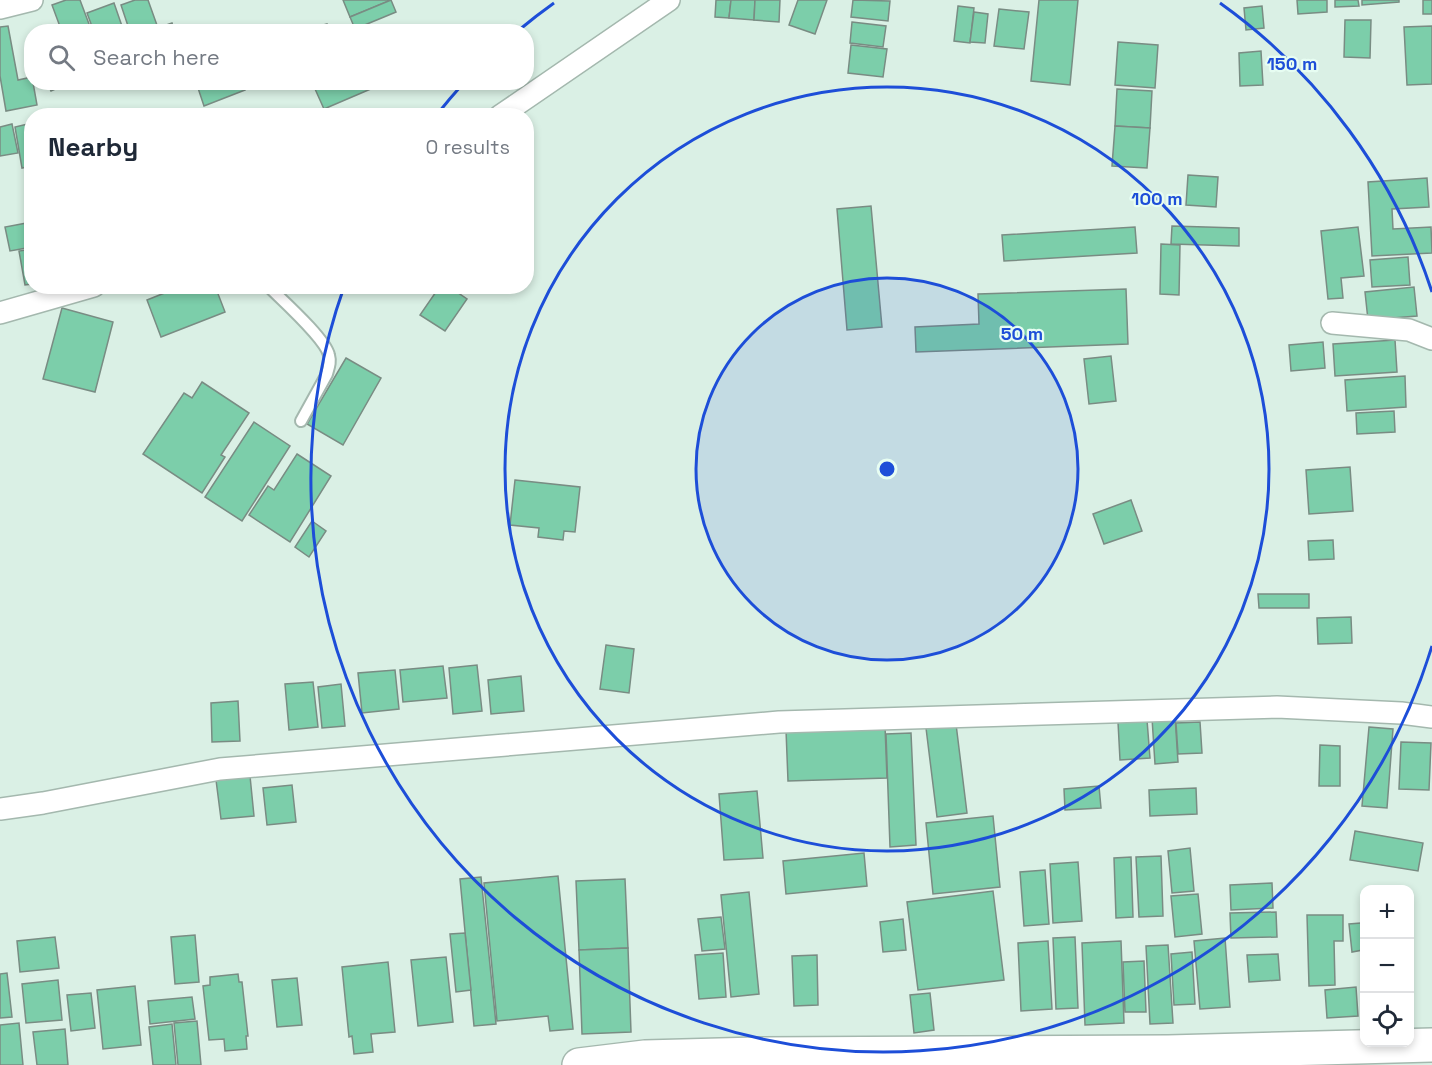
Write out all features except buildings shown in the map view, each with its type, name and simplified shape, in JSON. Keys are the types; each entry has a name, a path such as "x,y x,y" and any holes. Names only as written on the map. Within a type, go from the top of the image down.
{"main road":[{"path":"579,1065 757,1054 912,1060 1168,1058 1432,1044"}],"street":[{"path":"0,8 32,0"},
{"path":"512,108 669,0"},
{"path":"0,313 66,294"},
{"path":"1332,323 1409,330 1432,339"},
{"path":"0,809 220,769 779,722 1277,707 1401,713 1432,717"}],"lane":[{"path":"276,294 321,341 330,357 330,366 322,384 301,421"}]}
